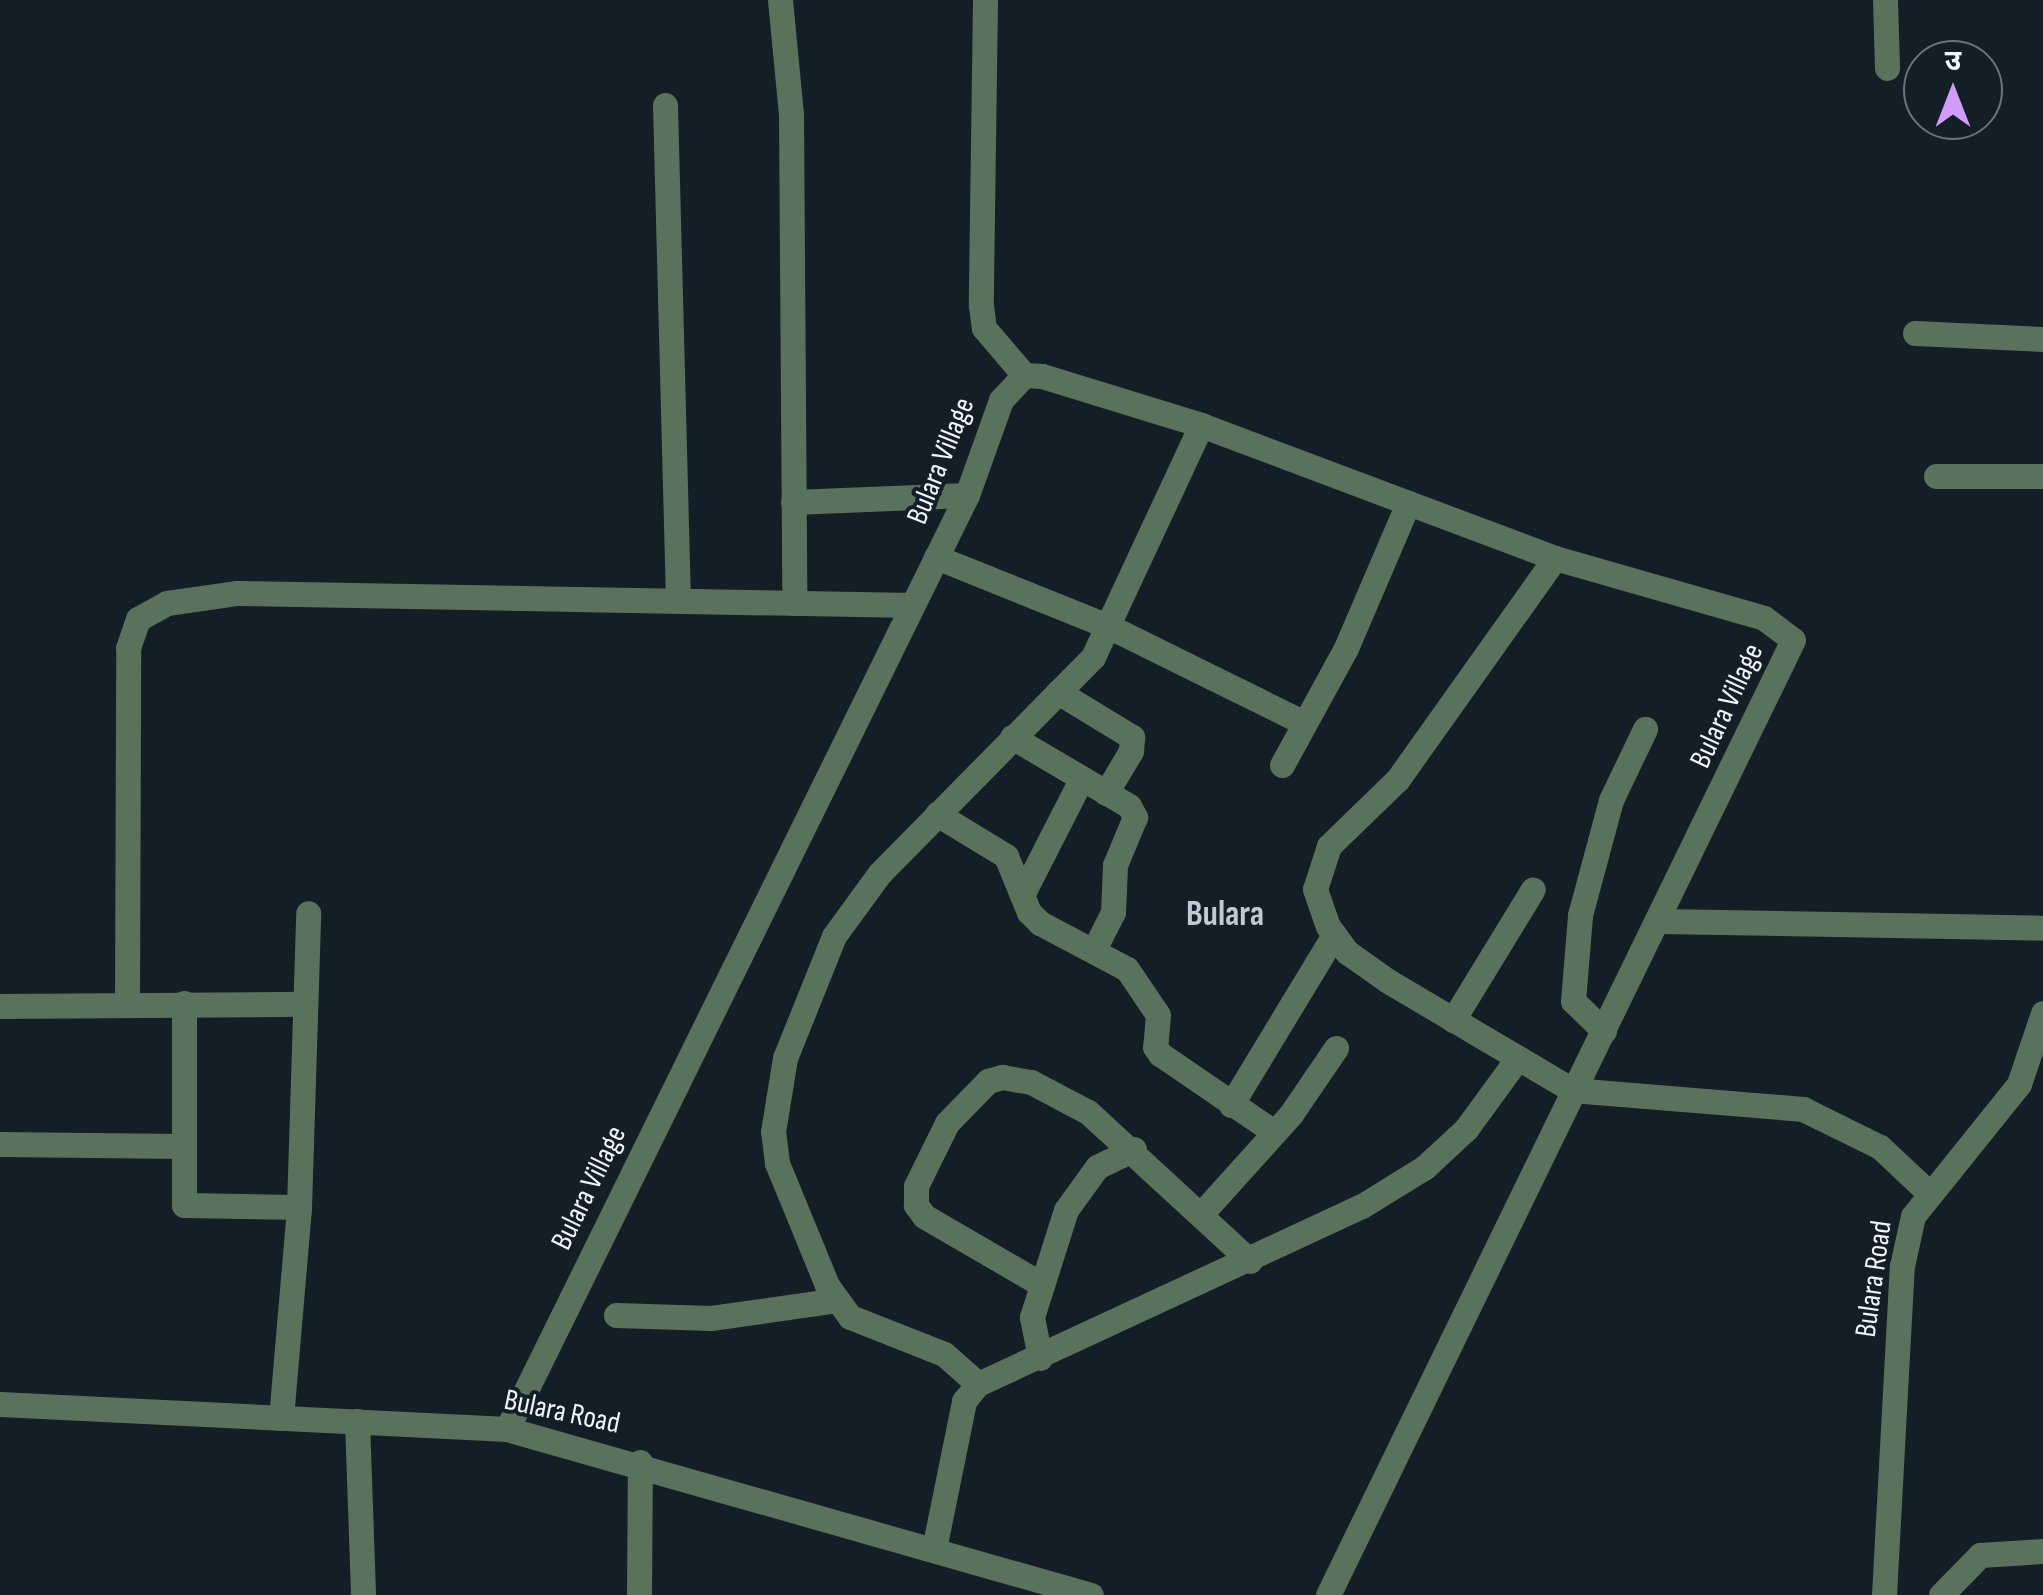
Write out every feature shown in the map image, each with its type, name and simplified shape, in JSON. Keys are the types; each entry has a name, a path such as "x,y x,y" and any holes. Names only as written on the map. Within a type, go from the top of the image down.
{"street":[{"path":"780,0 791,115 794,602"},
{"path":"985,0 981,305 984,328 1024,375"},
{"path":"1885,0 1886,68"},
{"path":"666,105 678,600"},
{"path":"1915,333 2043,339"},
{"name":"Bulara Village","path":"507,1429 967,495 1001,400 1024,375 1201,425 1555,558 1764,618 1793,640 1661,921"},
{"path":"978,1384 944,1354 869,1328 838,1300 776,1163 774,1132 785,1058 834,936 880,873 1093,657 1201,425"},
{"path":"1936,476 2043,476"},
{"path":"793,502 967,495"},
{"path":"1282,765 1346,648 1408,502"},
{"path":"936,557 1110,627 1304,723"},
{"path":"1555,558 1397,780 1329,846 1315,888 1334,935 1347,952 1572,1090 1803,1109 1880,1147 1928,1192"},
{"path":"127,1004 128,648 138,619 166,602 237,593 912,605"},
{"path":"1058,692 1132,738 1131,751 1106,792"},
{"path":"1604,1030 1573,1002 1580,914 1611,800 1645,730"},
{"path":"1012,737 1106,792 1135,817 1115,865 1114,912 1095,948"},
{"path":"1022,895 1082,778"},
{"path":"937,814 993,844 1040,923 1095,948 1127,969 1151,996 1160,1054 1274,1132"},
{"path":"1454,1020 1532,890"},
{"path":"281,1418 299,1207 308,913"},
{"path":"1328,1595 1572,1090 1661,921 2043,928"},
{"path":"1230,1104 1334,935"},
{"path":"184,1003 184,1206 299,1207"},
{"path":"0,1006 306,1004"},
{"name":"Bulara Road","path":"1884,1595 1902,1266 1913,1216 1928,1192 2019,1084 2043,1014"},
{"path":"1202,1213 1274,1132 1336,1048"},
{"path":"934,1549 964,1401 978,1384 1250,1262 1425,1167 1466,1129 1518,1058"},
{"path":"1039,1283 916,1206 916,1186 946,1123 988,1081 1002,1077 1030,1082 1088,1112 1134,1148 1250,1262"},
{"path":"0,1144 181,1146"},
{"path":"1040,1358 1032,1318 1039,1283 1083,1181 1134,1148"},
{"path":"616,1315 756,1315 838,1300"},
{"name":"Bulara Road","path":"0,1404 507,1429 640,1462 1091,1595"},
{"path":"358,1422 363,1595"},
{"path":"639,1595 640,1462"},
{"path":"1940,1595 1980,1556 2043,1551"}],"district":[{"name":"Bulara","path":"1225,915"}]}
